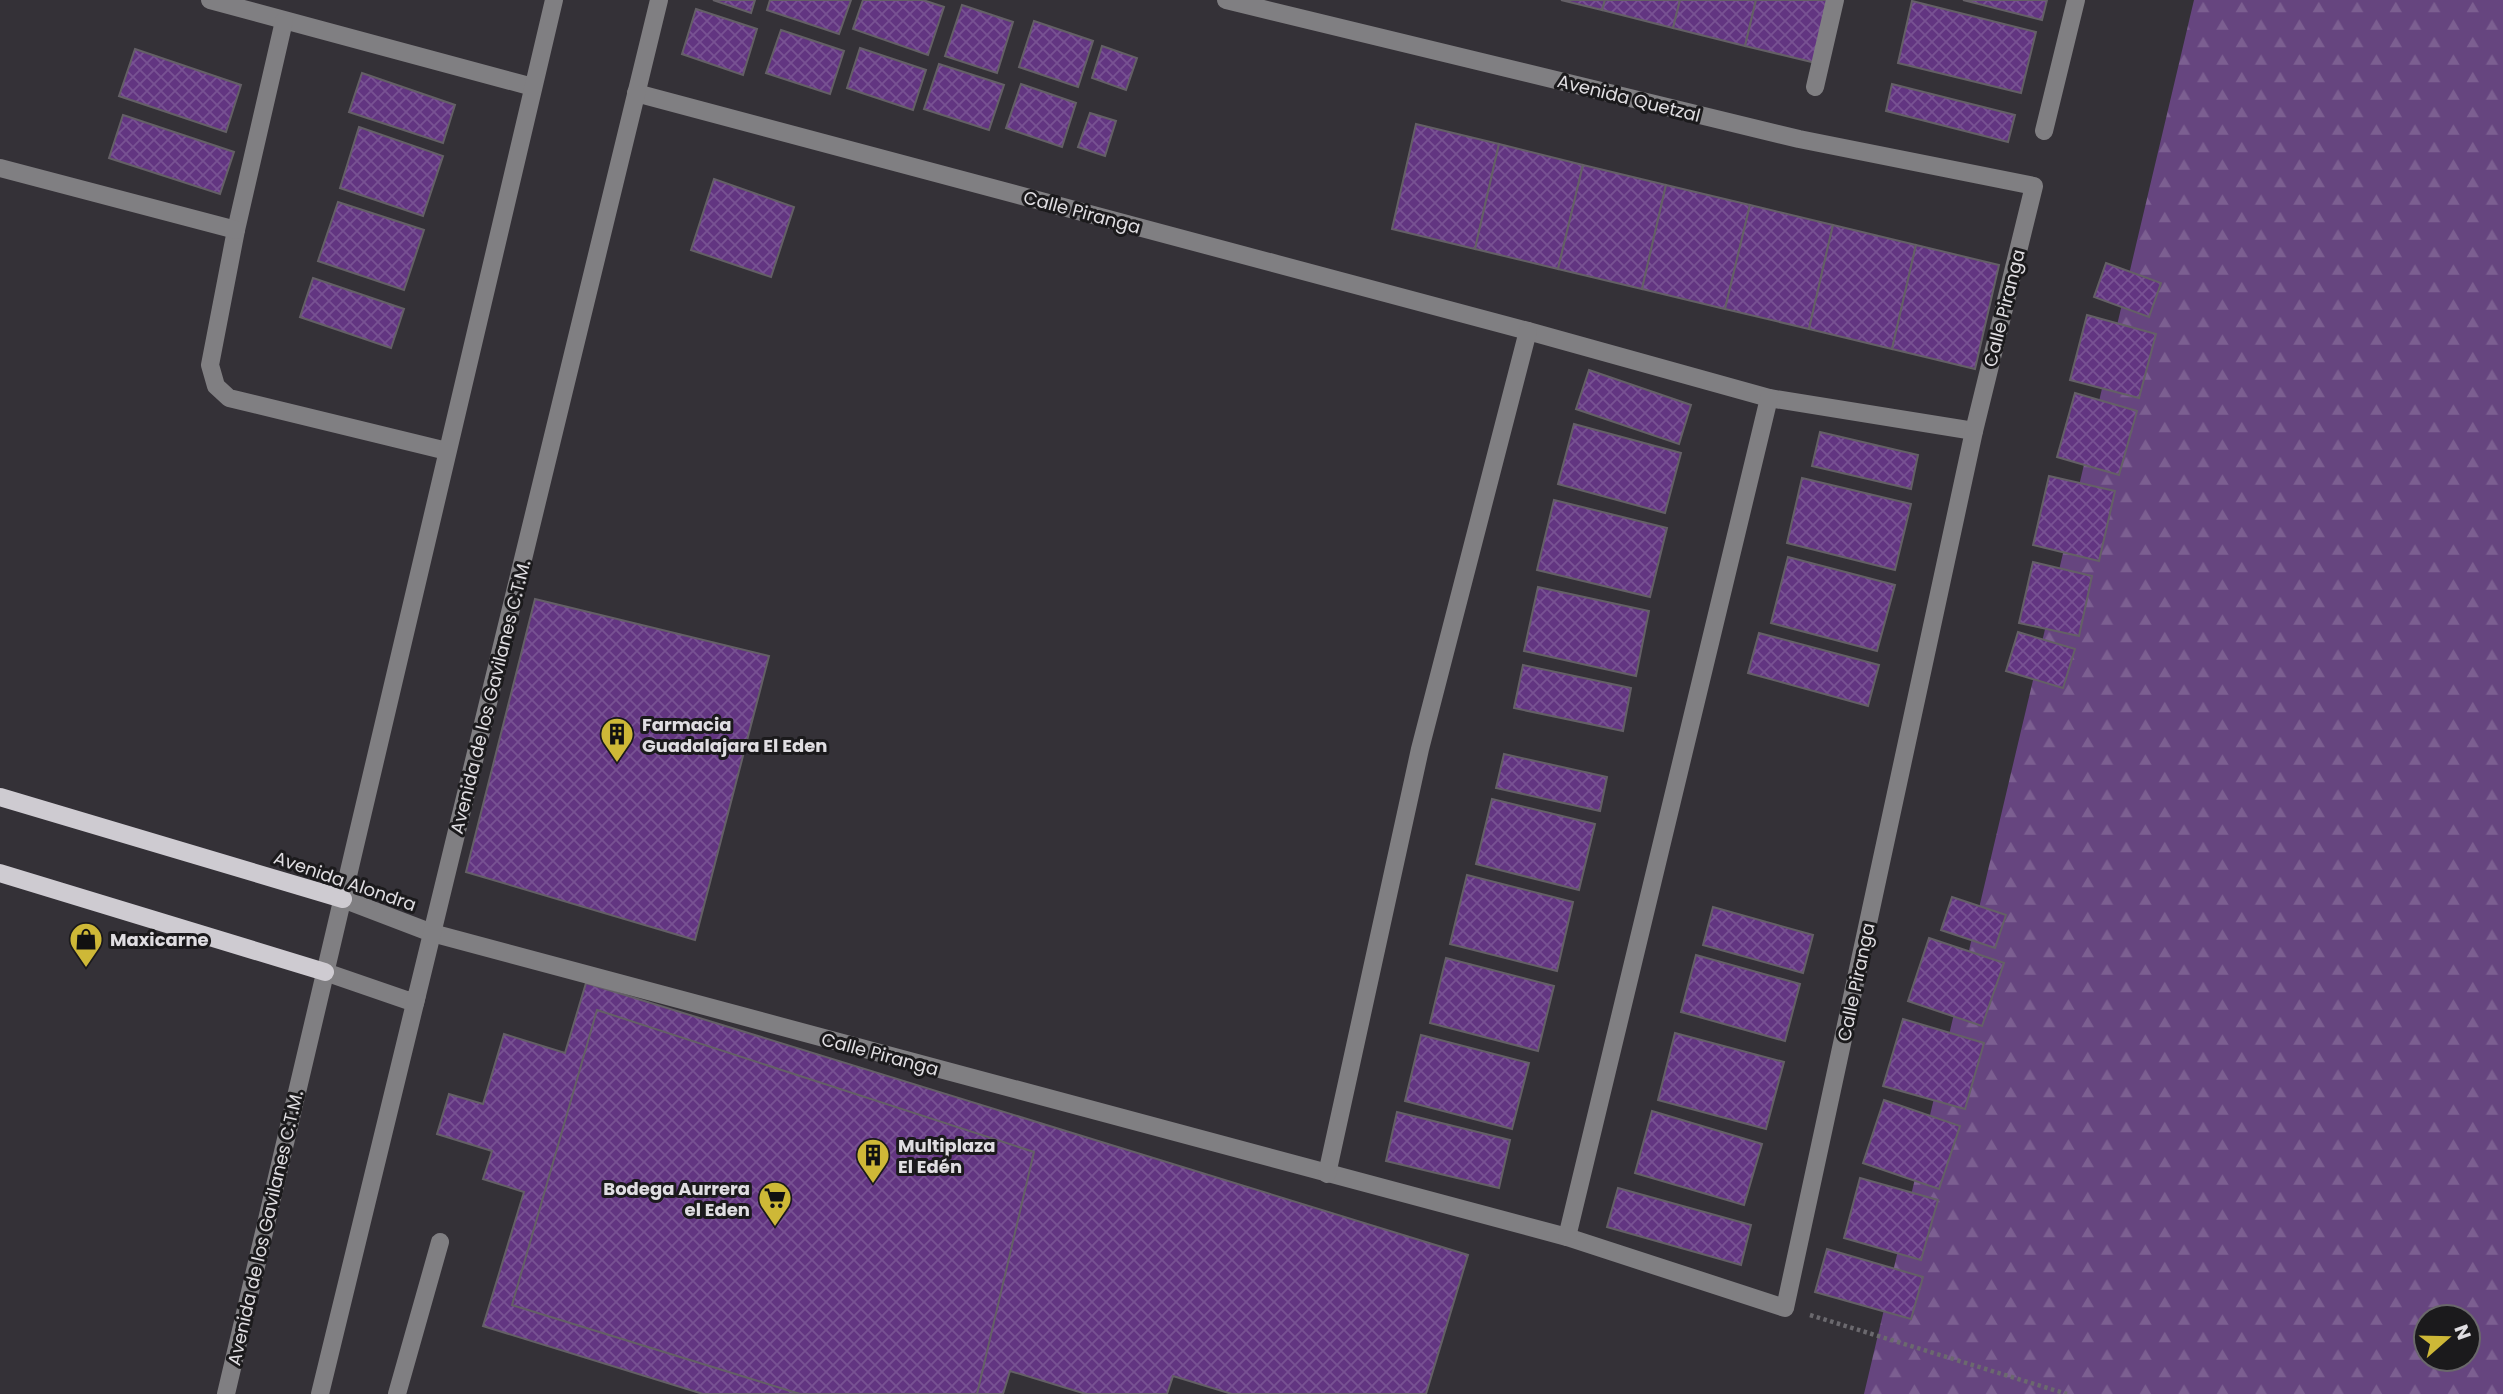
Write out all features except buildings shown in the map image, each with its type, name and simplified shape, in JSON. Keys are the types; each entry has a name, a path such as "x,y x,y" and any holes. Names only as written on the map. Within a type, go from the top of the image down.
{"main road":[{"name":"Avenida Alondra","path":"0,797 342,899"},
{"path":"0,873 325,972"}],"street":[{"path":"210,0 533,87"},
{"name":"Avenida de los Gavilanes C.T.M.","path":"226,1394 554,0"},
{"name":"Avenida de los Gavilanes C.T.M.","path":"432,933 659,0"},
{"name":"Avenida Quetzal","path":"1226,0 1799,139 2034,186"},
{"path":"1815,87 1835,0"},
{"path":"2045,131 2076,0"},
{"path":"284,22 236,230 209,365 216,386 229,398 447,451"},
{"name":"Calle Piranga","path":"636,93 1769,398 1975,431"},
{"path":"0,168 236,230"},
{"name":"Calle Piranga","path":"432,933 1567,1237 1785,1308 1975,431 2034,186"},
{"path":"1327,1174 1420,749 1528,331"},
{"path":"1567,1237 1769,398"},
{"name":"Avenida Alondra","path":"342,899 432,933"},
{"path":"320,1394 432,933"},
{"path":"325,972 415,1003"},
{"path":"397,1394 440,1241"}],"path":[{"path":"1785,1308 2067,1394"}],"green space":[{"path":"2194,0 2503,0 2503,1394 1864,1394"}],"place":[{"name":"Farmacia Guadalajara El Eden","path":"617,764"},
{"name":"Maxicarne","path":"86,969"},
{"name":"Multiplaza El Edén","path":"873,1185"},
{"name":"Bodega Aurrera el Eden","path":"775,1228"}]}
